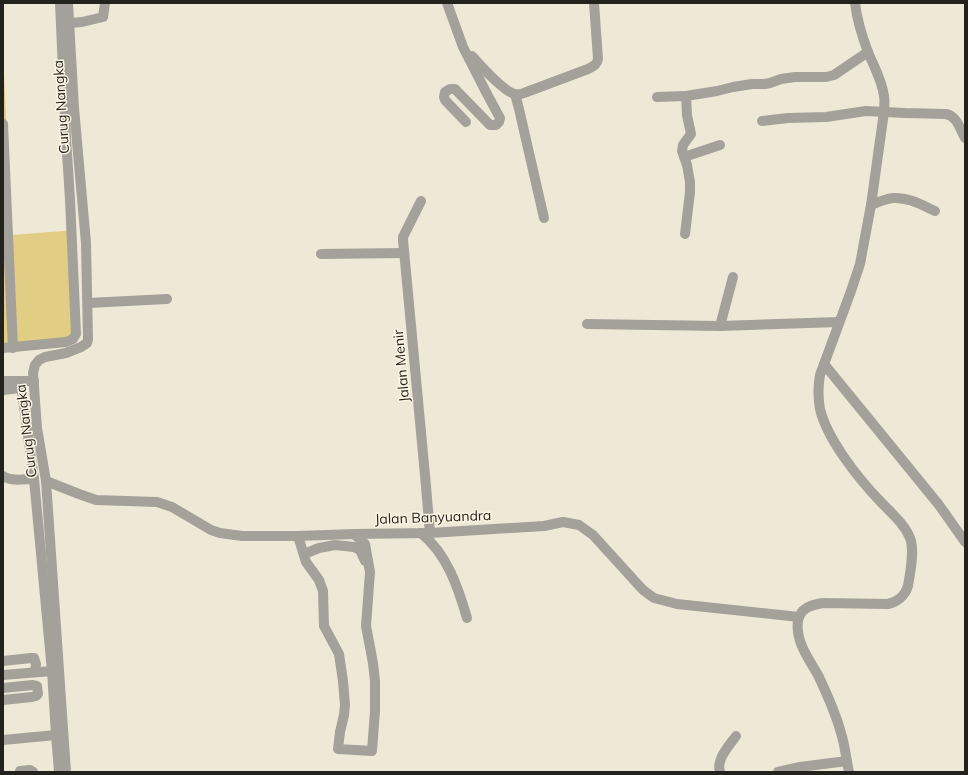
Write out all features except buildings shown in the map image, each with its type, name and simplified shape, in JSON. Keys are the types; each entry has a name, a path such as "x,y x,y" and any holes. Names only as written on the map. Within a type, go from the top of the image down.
{"street":[{"path":"3,124 8,348 66,342 73,339 76,334 60,3"},
{"name":"Curug Nangka","path":"66,772 46,481 37,428 34,370 35,364 39,360 45,357 66,353 81,347 87,343 88,339 89,328 86,243 74,108 68,3"},
{"path":"70,23 103,17 105,3"},
{"path":"448,3 463,47 500,118 496,125 490,124 456,89 450,89 445,92 445,100 466,122"},
{"path":"463,47 506,89 515,94 524,93 588,69 596,64 598,56 594,3"},
{"path":"849,772 841,733 832,708 818,676 803,648 798,623 799,617 806,607 813,604 888,604 897,601 906,591 912,544 903,526 860,479 841,452 824,421 820,410 820,375 860,264 871,205 884,112 882,86 878,73 868,52 858,21 856,3"},
{"path":"657,97 686,96 752,84 765,84 781,79 795,77 826,77 834,75 868,52"},
{"path":"515,94 544,218"},
{"path":"685,234 690,182 682,149 691,134 687,115 686,96"},
{"path":"762,121 788,118 826,118 866,111 946,114 955,119 965,138"},
{"path":"684,157 720,145"},
{"path":"871,205 888,199 899,198 914,201 935,211"},
{"name":"Jalan Menir","path":"421,201 404,237 404,253 425,475 426,533"},
{"path":"321,254 404,253"},
{"path":"720,326 733,276"},
{"path":"88,302 167,299"},
{"path":"587,324 720,326 839,322"},
{"path":"824,364 939,505 965,542"},
{"path":"3,381 34,381"},
{"path":"3,390 20,388 22,392 34,479 52,671 59,772"},
{"path":"3,476 10,479 34,479"},
{"name":"Jalan Banyuandra","path":"46,481 96,500 157,502 172,507 211,530 220,533 242,536 299,539 354,534 426,533 544,526 563,522 579,525 593,536 643,590 654,598 677,604 799,617"},
{"path":"426,533 441,554 459,592 467,618"},
{"path":"299,539 306,562 322,586 324,626 339,654 345,705 338,750 372,751 375,711 375,681 366,626 370,572 365,544 354,534"},
{"path":"299,539 319,548"},
{"path":"304,554 319,548 335,545 354,547 360,550 370,572"},
{"path":"10,687 33,684 37,686 38,694 32,697 7,700 10,687 10,674 5,661 34,658 36,664 35,672"},
{"path":"10,674 52,671"},
{"path":"3,740 56,735"},
{"path":"720,772 719,765 722,756 736,736"},
{"path":"778,772 800,767 847,761"},
{"path":"20,771 30,770 33,772"}],"shaded area":[{"path":"3,53 12,235 76,230 77,339 3,349"}]}
